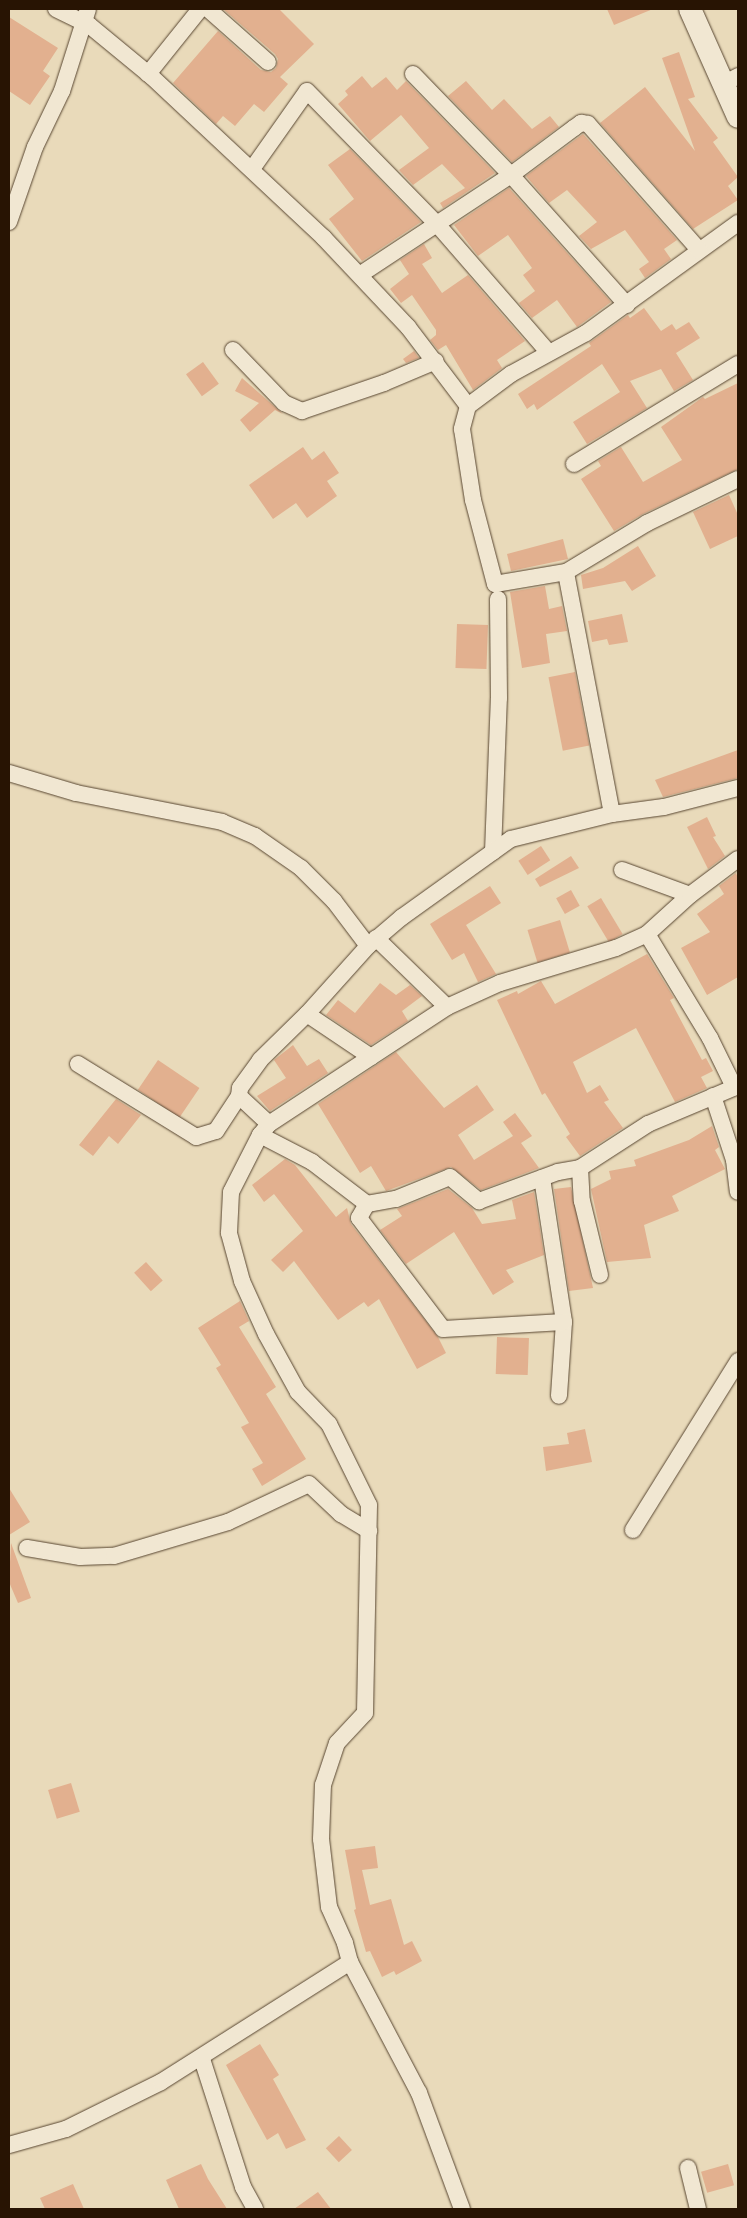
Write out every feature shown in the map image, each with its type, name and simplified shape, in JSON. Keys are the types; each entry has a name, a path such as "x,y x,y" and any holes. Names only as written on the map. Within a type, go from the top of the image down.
{"main road":[{"path":"690,9 732,79 738,117"}],"street":[{"path":"56,9 86,15 252,169 360,274 436,360 468,406"},
{"path":"148,74 200,9"},
{"path":"208,9 268,62"},
{"path":"9,222 36,147 62,91 86,15"},
{"path":"414,74 511,175 627,304"},
{"path":"252,169 307,91 436,223 549,353"},
{"path":"360,274 511,175 581,123 588,124 700,250"},
{"path":"738,223 586,333 511,374 468,406 462,429 473,500 495,584 566,572 647,523 738,479"},
{"path":"233,350 284,402 302,411 384,383 436,360"},
{"path":"574,464 738,364"},
{"path":"566,572 612,814"},
{"path":"493,852 499,698 498,599"},
{"path":"9,773 76,793 222,822 255,836 300,868 334,900 372,942 446,1007"},
{"path":"78,1064 196,1137 216,1131 238,1096 240,1088 260,1060 307,1014 372,942 511,839 612,814 664,807 738,788"},
{"path":"462,2209 419,2093 350,1962 345,1943 329,1906 321,1839 323,1785 337,1743 365,1712 369,1505 353,1469 329,1424 298,1392 266,1334 242,1281 229,1233 231,1192 265,1129 446,1007 500,983 616,948 647,934 690,895 738,859"},
{"path":"622,870 690,895"},
{"path":"238,1096 265,1129 367,1204 396,1199 450,1177 479,1201 542,1178 580,1168 648,1124 736,1086 710,1038 647,934"},
{"path":"307,1014 370,1057"},
{"path":"713,1096 734,1160 738,1192"},
{"path":"580,1168 582,1201 600,1276"},
{"path":"542,1178 564,1322 559,1396"},
{"path":"367,1204 359,1218 443,1330 564,1322"},
{"path":"633,1530 738,1361"},
{"path":"27,1548 80,1557 114,1556 228,1522 309,1484 341,1514 369,1531"},
{"path":"9,2145 66,2129 202,2059 350,1962"},
{"path":"202,2059 243,2187 255,2209"},
{"path":"688,2168 698,2209"}],"building":[{"path":"223,9 279,9 314,44 280,77 288,84 264,112 254,104 235,126 223,116 216,124 173,83 218,31 261,70 271,72 276,68 278,59 275,54"},
{"path":"607,9 653,9 614,25"},
{"path":"9,17 58,48 43,71 50,76 30,105 9,91"},
{"path":"679,52 695,97 688,99 718,138 713,142 738,177 728,186 738,200 693,229 600,123 645,87 695,151 662,58"},
{"path":"362,76 372,88 386,77 397,90 406,81 495,173 443,208 440,203 465,188 442,164 413,185 399,170 429,148 401,115 370,141 338,104 348,95 345,91"},
{"path":"466,81 492,110 504,99 532,129 550,116 559,127 512,162 448,96"},
{"path":"583,134 677,240 664,249 671,259 645,278 639,269 649,262 625,230 591,249 579,236 597,222 567,190 549,203 526,176"},
{"path":"350,149 421,222 362,261 329,219 354,199 328,165"},
{"path":"509,188 611,302 577,327 557,300 532,318 519,303 535,291 523,275 532,268 508,235 478,256 454,225"},
{"path":"424,244 432,258 422,264 442,293 468,275 525,341 497,360 502,368 473,390 446,345 438,350 430,340 436,335 436,330 412,295 401,303 390,289 409,274 400,260"},
{"path":"644,308 661,331 672,324 676,330 689,322 700,338 676,353 693,380 674,391 661,369 630,381 647,408 587,444 573,422 620,392 602,364 537,410 534,404 527,409 518,394 591,346 589,343 628,315 630,318"},
{"path":"414,351 419,358 406,363 403,359"},
{"path":"203,362 219,384 202,396 186,374"},
{"path":"242,378 283,414 275,410 250,432 240,420 259,403 235,391"},
{"path":"738,383 738,469 643,514 614,531 581,479 601,466 598,461 621,447 643,482 682,460 661,427 703,397 705,399"},
{"path":"303,447 312,460 324,451 339,473 327,481 337,496 307,518 296,503 273,519 249,485"},
{"path":"729,495 738,515 738,536 710,549 693,512"},
{"path":"563,539 568,559 511,571 507,554"},
{"path":"638,546 656,576 632,591 625,581 583,589 581,575 603,568"},
{"path":"545,586 549,609 562,606 567,631 546,634 550,663 522,668 510,592"},
{"path":"622,614 628,642 609,645 607,639 592,642 588,621"},
{"path":"457,624 488,625 486,669 455,668"},
{"path":"575,672 589,746 563,751 548,677"},
{"path":"738,750 738,778 663,797 655,780"},
{"path":"707,817 716,836 713,837 725,856 708,869 687,827"},
{"path":"541,846 550,860 528,875 518,861"},
{"path":"571,856 579,868 540,887 535,879"},
{"path":"736,873 738,878 738,977 707,995 681,948 710,932 697,914 724,894 719,886"},
{"path":"490,886 501,903 466,925 496,974 478,982 464,953 452,960 430,924"},
{"path":"571,890 580,906 565,914 556,898"},
{"path":"601,898 623,934 609,942 587,906"},
{"path":"560,920 570,953 537,962 527,930"},
{"path":"647,954 674,998 670,1000 702,1060 706,1058 713,1071 701,1077 707,1088 675,1102 636,1028 573,1062 587,1093 600,1085 609,1100 604,1102 623,1128 580,1156 566,1137 570,1134 545,1093 542,1095 497,1000 517,991 518,994 541,981 555,1004"},
{"path":"380,983 396,995 410,985 422,996 402,1011 408,1021 371,1045 326,1015 338,1000 355,1013"},
{"path":"293,1045 307,1066 319,1059 328,1073 270,1111 257,1096 286,1078 274,1060"},
{"path":"396,1052 444,1108 477,1085 494,1110 458,1135 474,1160 513,1136 503,1122 515,1113 532,1136 521,1143 539,1168 481,1190 451,1167 386,1191 371,1166 360,1173 318,1104"},
{"path":"158,1060 199,1088 179,1118 138,1090"},
{"path":"116,1099 141,1115 118,1144 109,1136 93,1156 79,1145"},
{"path":"712,1126 719,1147 715,1150 725,1169 672,1196 679,1211 644,1225 651,1258 607,1262 591,1189 611,1179 609,1171 636,1166 634,1160 689,1140"},
{"path":"285,1159 295,1165 336,1217 347,1208 351,1224 438,1337 446,1353 417,1369 379,1299 368,1307 364,1302 338,1320 294,1261 283,1272 271,1260 303,1231 274,1194 264,1202 252,1185"},
{"path":"571,1187 593,1288 569,1291 554,1189"},
{"path":"448,1189 472,1208 482,1224 516,1219 512,1200 534,1192 544,1255 506,1270 514,1282 493,1295 454,1232 406,1264 380,1230 402,1216 397,1209"},
{"path":"146,1262 163,1281 151,1291 134,1273"},
{"path":"240,1301 249,1321 239,1327 276,1387 266,1394 306,1459 262,1486 252,1469 263,1463 241,1427 249,1423 216,1368 221,1365 198,1328"},
{"path":"497,1337 529,1338 528,1375 496,1374"},
{"path":"585,1429 592,1462 546,1471 543,1447 569,1444 567,1433"},
{"path":"9,1488 30,1522 9,1535"},
{"path":"11,1543 31,1598 18,1603 9,1582"},
{"path":"71,1783 80,1812 57,1819 48,1790"},
{"path":"375,1846 378,1868 362,1870 370,1905 391,1899 404,1945 412,1941 422,1961 396,1975 394,1971 382,1977 370,1951 366,1952 354,1910 356,1909 345,1850"},
{"path":"260,2044 279,2075 273,2079 306,2140 286,2149 278,2133 267,2140 226,2065"},
{"path":"339,2136 352,2150 339,2162 326,2148"},
{"path":"201,2164 227,2209 179,2209 166,2180"},
{"path":"728,2164 734,2185 707,2193 701,2172"},
{"path":"73,2184 84,2209 45,2209 40,2198"},
{"path":"318,2192 331,2209 294,2209"}]}
